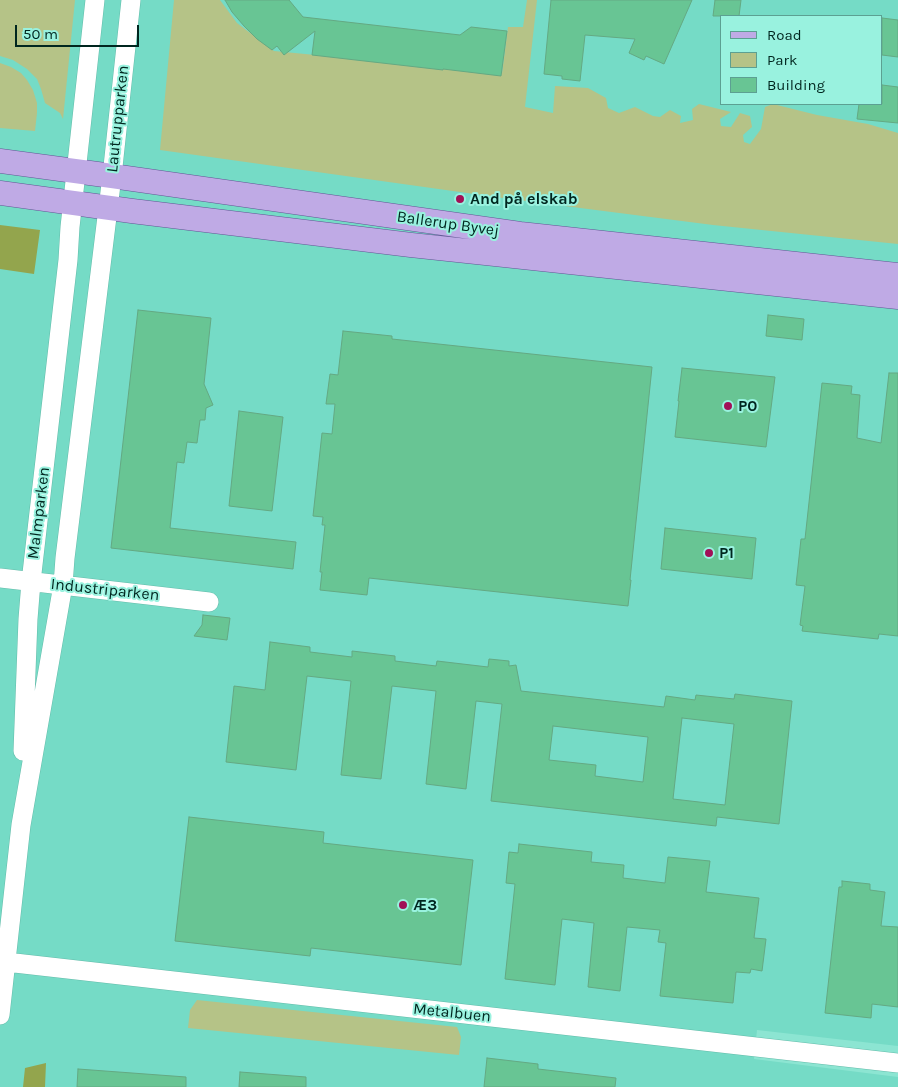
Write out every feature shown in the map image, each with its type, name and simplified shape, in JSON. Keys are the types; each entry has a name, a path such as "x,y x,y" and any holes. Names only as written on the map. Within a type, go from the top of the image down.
{"main road":[{"name":"Ballerup Byvej","path":"0,161 520,234 898,275"},
{"name":"Ballerup Byvej","path":"0,193 411,245 898,297"}],"street":[{"path":"73,202 95,0"},
{"name":"Lautrupparken","path":"108,208 131,0"},
{"name":"Malmparken","path":"21,825 31,582 66,279 73,202"},
{"name":"Malmparken","path":"0,1016 21,825 63,585 108,208"},
{"name":"Industriparken","path":"0,578 209,602"},
{"name":"Metalbuen","path":"6,962 898,1063"}],"shaded area":[{"path":"0,0 898,0 898,1046 757,1030 754,1059 898,1077 898,1087 0,1087"},
{"path":"0,225 40,230 34,274 0,269"},
{"path":"46,1063 45,1087 23,1087 25,1068"}],"green space":[{"path":"0,0 75,0 63,119 60,113 45,103 37,79 27,69 13,60 0,56"},
{"path":"174,0 220,0 237,23 274,51 502,73 508,27 523,27 527,0 537,0 525,107 553,113 555,86 588,88 606,98 608,108 619,113 635,107 653,116 660,117 670,110 681,116 680,123 693,120 692,109 699,104 731,112 720,119 721,126 731,127 740,113 750,116 752,127 743,135 744,142 750,144 761,129 765,107 770,105 868,124 898,133 898,244 713,225 510,199 160,150"},
{"path":"0,63 21,73 33,90 37,103 35,131 0,128"},
{"path":"197,1000 457,1027 461,1037 459,1055 188,1028 190,1010"}],"building":[{"path":"225,0 289,0 303,17 460,35 471,27 507,31 501,76 312,55 315,31 284,55 277,46 272,50 257,39 232,12"},
{"path":"551,0 692,0 664,64 646,56 644,60 629,53 635,39 585,35 580,81 544,74"},
{"path":"715,0 741,0 739,15 713,16"},
{"path":"883,18 898,20 898,57 883,55"},
{"path":"883,85 898,87 898,123 857,119 859,105 883,105"},
{"path":"138,310 211,318 204,384 213,405 206,408 205,420 200,420 197,443 187,442 184,463 177,462 170,528 296,542 293,569 111,548"},
{"path":"768,315 804,319 802,340 766,336"},
{"path":"343,331 392,336 392,339 652,367 628,606 369,578 367,595 320,590 325,525 322,525 323,517 313,516 322,433 332,434 335,404 326,404 330,374 338,375"},
{"name":"P0","path":"682,368 775,377 766,447 675,437"},
{"path":"889,373 898,373 898,636 879,634 878,639 802,631 803,626 800,625 805,586 796,585 801,539 805,539 822,383 852,386 851,394 860,395 857,438 881,443"},
{"path":"239,411 283,417 272,511 229,506"},
{"name":"P1","path":"665,528 756,538 752,579 661,569"},
{"path":"203,615 230,618 227,640 194,636 202,625"},
{"path":"270,642 310,647 310,652 352,657 352,651 395,656 395,661 436,666 437,661 488,667 489,659 509,661 509,666 516,665 521,691 664,707 666,696 695,700 696,695 734,699 735,694 792,701 779,824 717,817 716,826 491,801 502,704 476,701 466,789 426,784 436,691 392,686 381,779 341,775 351,681 307,676 296,770 226,762 234,686 265,690","holes":["682,718 734,724 725,805 673,799","553,726 648,737 643,782 595,776 596,765 549,760"]},
{"path":"189,817 324,832 323,843 473,860 461,965 311,948 310,956 175,941"},
{"path":"519,844 592,852 591,862 624,865 623,878 665,883 668,857 710,861 706,892 759,898 754,938 766,939 762,971 751,969 750,973 736,972 733,1003 660,996 666,943 658,942 660,930 627,927 620,991 588,987 594,923 562,919 555,985 505,979 515,884 506,883 509,852 518,853"},
{"path":"842,881 870,884 870,890 885,892 881,926 898,927 898,1007 872,1004 871,1018 825,1013 839,887 842,887"},
{"path":"487,1058 538,1064 538,1069 616,1078 615,1087 484,1087"},
{"path":"78,1069 186,1077 186,1087 77,1087"},
{"path":"240,1072 306,1077 306,1087 239,1087"}],"place":[{"name":"And på elskab","path":"460,199"},
{"name":"P0","path":"728,406"},
{"name":"P1","path":"709,553"},
{"name":"Æ3","path":"403,905"}]}
